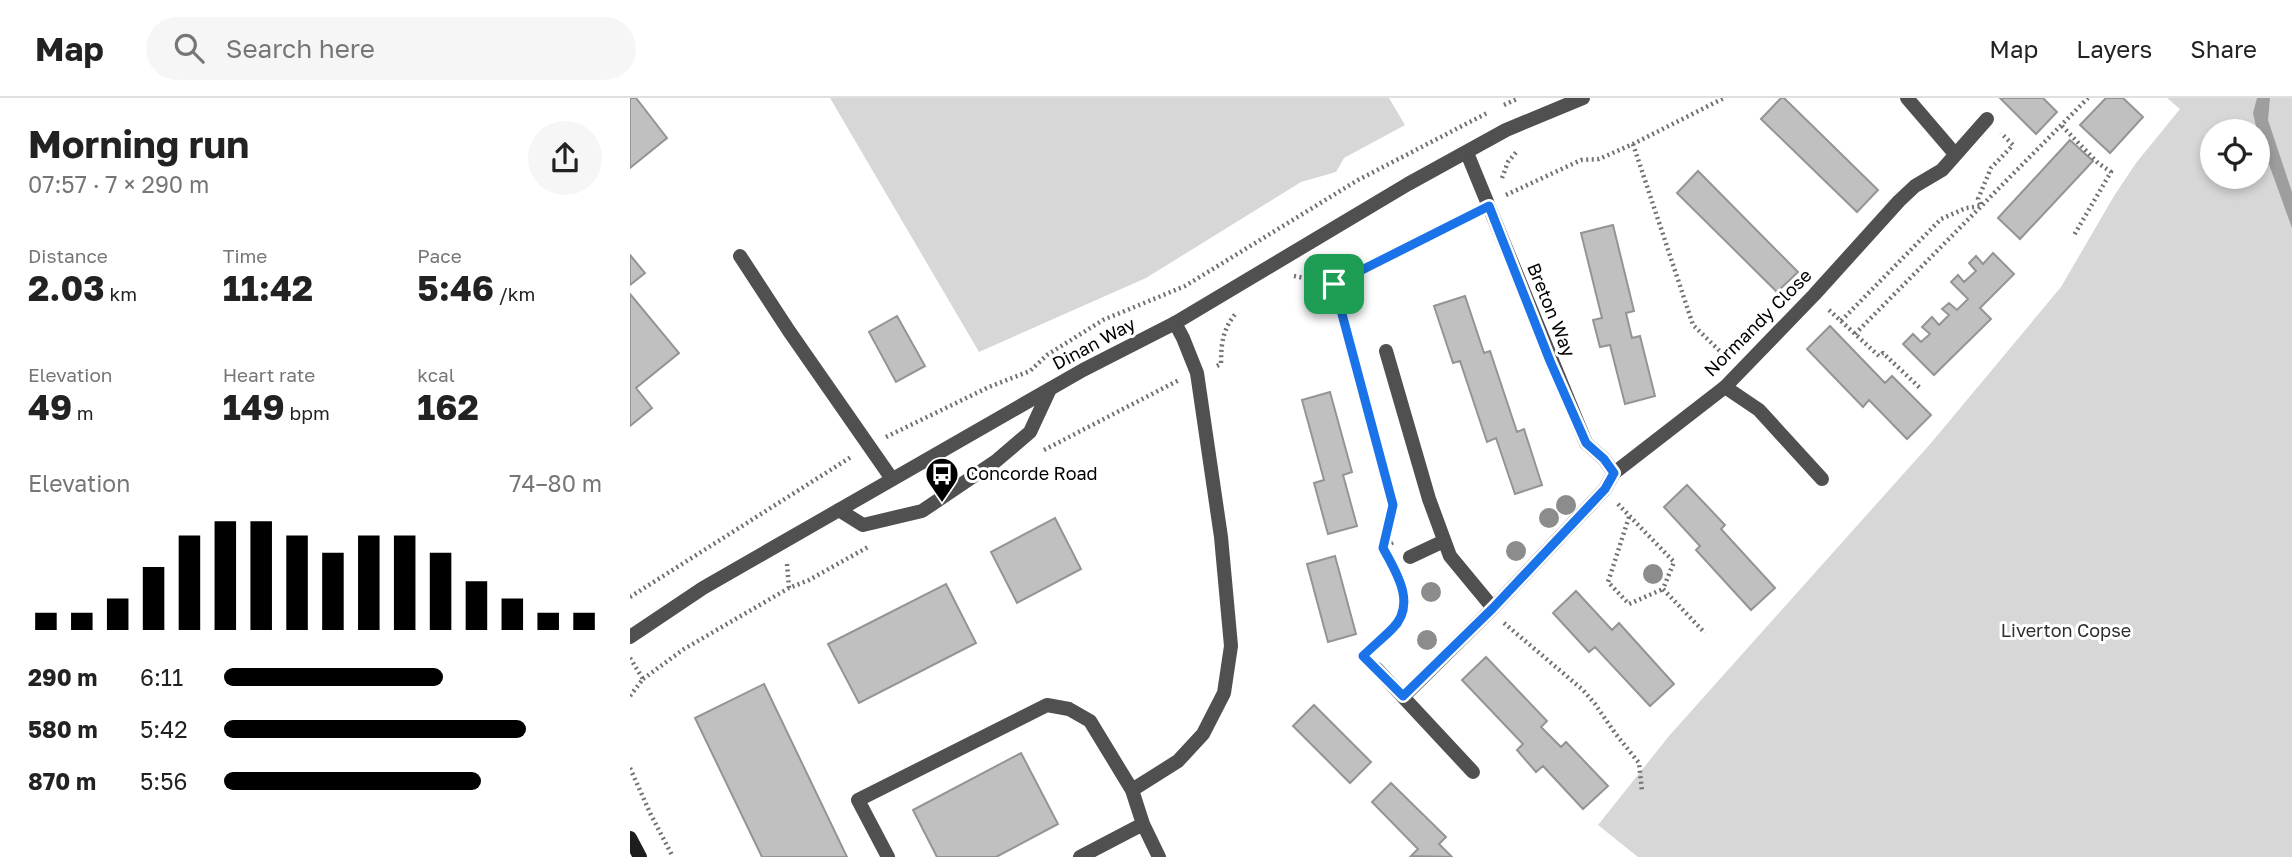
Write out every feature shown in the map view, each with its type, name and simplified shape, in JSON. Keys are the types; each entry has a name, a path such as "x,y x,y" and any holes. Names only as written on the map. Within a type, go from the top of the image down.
{"main road":[{"path":"630,838 640,857"}],"street":[{"name":"Dinan Way","path":"630,637 704,588 1051,389 1175,323 1275,261 1506,130 1583,98"},
{"path":"1907,98 1955,154"},
{"name":"Normandy Close","path":"1403,696 1491,610 1605,489 1614,473 1725,387 1814,295 1899,201 1915,186 1941,170 1987,119"},
{"name":"Breton Way","path":"1467,153 1550,361 1586,443 1604,459 1614,473"},
{"path":"740,256 892,480"},
{"path":"1132,790 1178,761 1203,734 1224,694 1231,646 1221,537 1197,373 1175,323"},
{"path":"1385,351 1429,499 1450,556 1491,610"},
{"path":"1725,387 1759,410 1822,479"},
{"path":"839,510 863,525 922,511 996,461 1030,432 1051,389"},
{"path":"1410,557 1444,541"},
{"path":"1377,669 1473,772"},
{"path":"888,857 858,800 1047,705 1069,709 1090,721 1132,790 1143,824 1159,857"},
{"path":"1080,857 1143,824"}],"path":[{"path":"630,597 869,446 989,387 1030,371 1047,355 1103,320 1185,286 1358,180 1519,98"},
{"path":"1286,278 1293,276 1334,284 1504,196 1581,160 1599,159 1633,144 1724,98"},
{"path":"1855,334 2088,98"},
{"path":"1981,206 1978,199 1991,169 2013,145 1987,119"},
{"path":"2062,126 2098,163 2111,172 2073,237"},
{"path":"1633,144 1693,325 1740,370"},
{"path":"1502,182 1502,174 1508,162 1517,150 1525,146"},
{"path":"1502,189 1504,196"},
{"path":"1841,321 1941,219 1966,208 1981,206"},
{"path":"1334,284 1393,505 1383,548 1400,578 1405,597 1402,614 1394,628 1363,656 1377,669"},
{"path":"1814,295 1879,356 1883,353 1920,388"},
{"path":"1034,456 1172,383 1221,364 1222,335 1239,310"},
{"path":"1605,489 1674,562 1663,589 1629,604 1608,582 1629,516"},
{"path":"1383,548 1397,540"},
{"path":"630,696 643,680 684,649 870,545"},
{"path":"1400,578 1406,573"},
{"path":"1663,589 1705,633"},
{"path":"1491,610 1583,690 1639,763 1642,791"},
{"path":"1375,644 1383,653"},
{"path":"630,658 643,680"},
{"path":"630,768 650,815 673,857"}],"green space":[{"path":"830,98 1389,98 1405,125 1344,158 1336,172 1301,182 1146,278 979,352"},
{"name":"Liverton Copse","path":"2167,98 2292,98 2292,857 1638,857 1598,825 1669,736 1931,443 2061,287 2136,163 2180,109"}],"shaded area":[{"path":"2257,98 2270,98 2268,119 2254,119"},
{"path":"2270,126 2292,192 2292,228 2270,167"}],"building":[{"path":"630,98 636,98 667,138 630,168"},
{"path":"1781,98 1878,190 1857,212 1761,119"},
{"path":"2000,98 2043,98 2057,112 2036,134"},
{"path":"2106,98 2123,98 2143,117 2110,153 2080,125"},
{"path":"2070,140 2093,161 2020,239 1998,218"},
{"path":"1698,171 1798,272 1777,292 1677,193"},
{"path":"1613,225 1634,311 1626,313 1632,338 1640,336 1655,396 1625,404 1610,345 1600,347 1593,320 1602,318 1581,233"},
{"path":"1993,253 2014,274 1980,308 1991,319 1934,375 1903,344 1913,334 1921,342 1930,334 1922,327 1932,317 1939,325 1949,315 1942,309 1949,303 1957,310 1968,299 1951,282 1958,275 1964,282 1976,271 1969,263 1976,256 1983,264"},
{"path":"630,255 645,273 630,285"},
{"path":"630,294 679,353 636,388 652,408 630,426"},
{"path":"1465,296 1484,353 1490,351 1517,432 1524,429 1542,485 1515,494 1496,438 1487,442 1460,361 1453,363 1434,306"},
{"path":"897,316 925,366 896,382 869,332"},
{"path":"1830,326 1885,383 1892,376 1931,415 1907,439 1869,400 1863,407 1807,349"},
{"path":"1330,392 1352,472 1343,475 1357,526 1328,534 1314,483 1324,480 1302,400"},
{"path":"1687,485 1725,525 1721,529 1775,588 1751,610 1696,550 1700,546 1664,507"},
{"path":"1055,518 1081,569 1017,603 991,552"},
{"path":"1335,556 1356,634 1328,642 1307,564"},
{"path":"946,584 976,643 859,703 828,644"},
{"path":"1576,591 1612,630 1619,623 1674,684 1650,706 1595,647 1589,652 1553,613"},
{"path":"1486,657 1547,721 1541,727 1561,747 1566,742 1608,786 1583,809 1543,766 1536,772 1517,750 1523,744 1462,680"},
{"path":"764,684 847,857 762,857 695,718"},
{"path":"1314,705 1371,762 1350,783 1293,726"},
{"path":"1021,753 1058,824 996,857 937,857 913,810"},
{"path":"1391,783 1446,837 1439,844 1452,857 1411,856 1418,849 1372,802"}],"place":[{"name":"Concorde Road","path":"942,504"}],"route":[{"path":"1489,206 1550,361 1586,443 1604,459 1614,473 1605,489 1493,608 1403,696 1363,656 1394,628 1402,614 1405,597 1400,578 1383,548 1393,505 1334,284 1489,206"}]}
